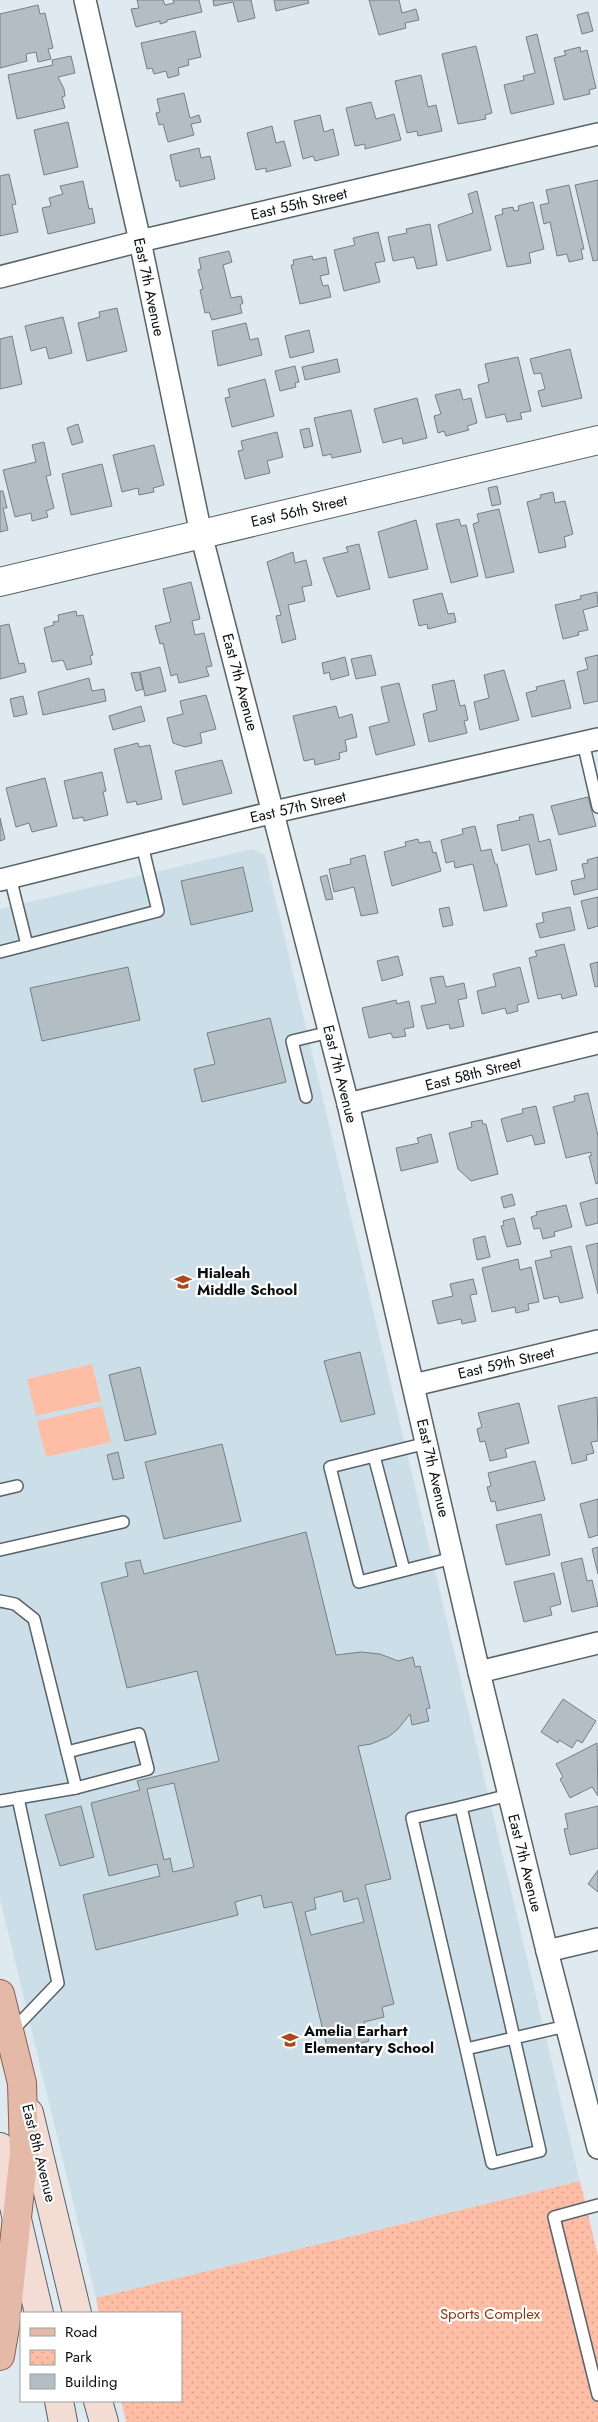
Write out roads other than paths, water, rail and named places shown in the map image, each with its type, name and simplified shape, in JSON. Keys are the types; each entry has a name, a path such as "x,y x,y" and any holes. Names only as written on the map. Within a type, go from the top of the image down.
{"main road":[{"name":"East 8th Avenue","path":"0,1994 77,2312"},
{"path":"0,2356 24,2154 22,2083"},
{"path":"0,2147 39,2312"},
{"path":"59,2402 63,2422"},
{"path":"98,2402 104,2422"}],"street":[{"name":"East 7th Avenue","path":"85,0 140,241 201,534 348,1104 479,1672 546,1951 598,2148"},
{"name":"East 55th Street","path":"0,277 140,241 598,134"},
{"name":"East 56th Street","path":"0,582 598,440"},
{"name":"East 57th Street","path":"5,879 274,812 590,741"},
{"name":"East 58th Street","path":"348,1104 598,1043"},
{"name":"East 59th Street","path":"414,1385 598,1341"},
{"path":"479,1672 598,1643"},
{"path":"546,1951 598,1939"}],"lane":[{"path":"590,741 598,807"},
{"path":"0,952 158,911 142,845"},
{"path":"5,879 27,945"},
{"path":"306,1097 292,1041 330,1032"},
{"path":"427,1443 330,1467 359,1582 453,1558"},
{"path":"374,1456 404,1570"},
{"path":"0,1490 17,1486"},
{"path":"0,1550 123,1522"},
{"path":"0,1601 15,1604 34,1619 76,1788"},
{"path":"0,1801 76,1788 148,1769 139,1734 67,1752"},
{"path":"460,1806 540,2151 492,2163 412,1818 460,1806 509,1795"},
{"path":"10,2033 58,1983 18,1798"},
{"path":"466,2049 566,2026"},
{"path":"598,2205 554,2217 598,2395"}],"place":[{"name":"Hialeah Middle School","path":"183,1282"},
{"name":"Amelia Earhart Elementary School","path":"290,2040"}],"park label":[{"name":"Sports Complex","path":"490,2314"}]}
